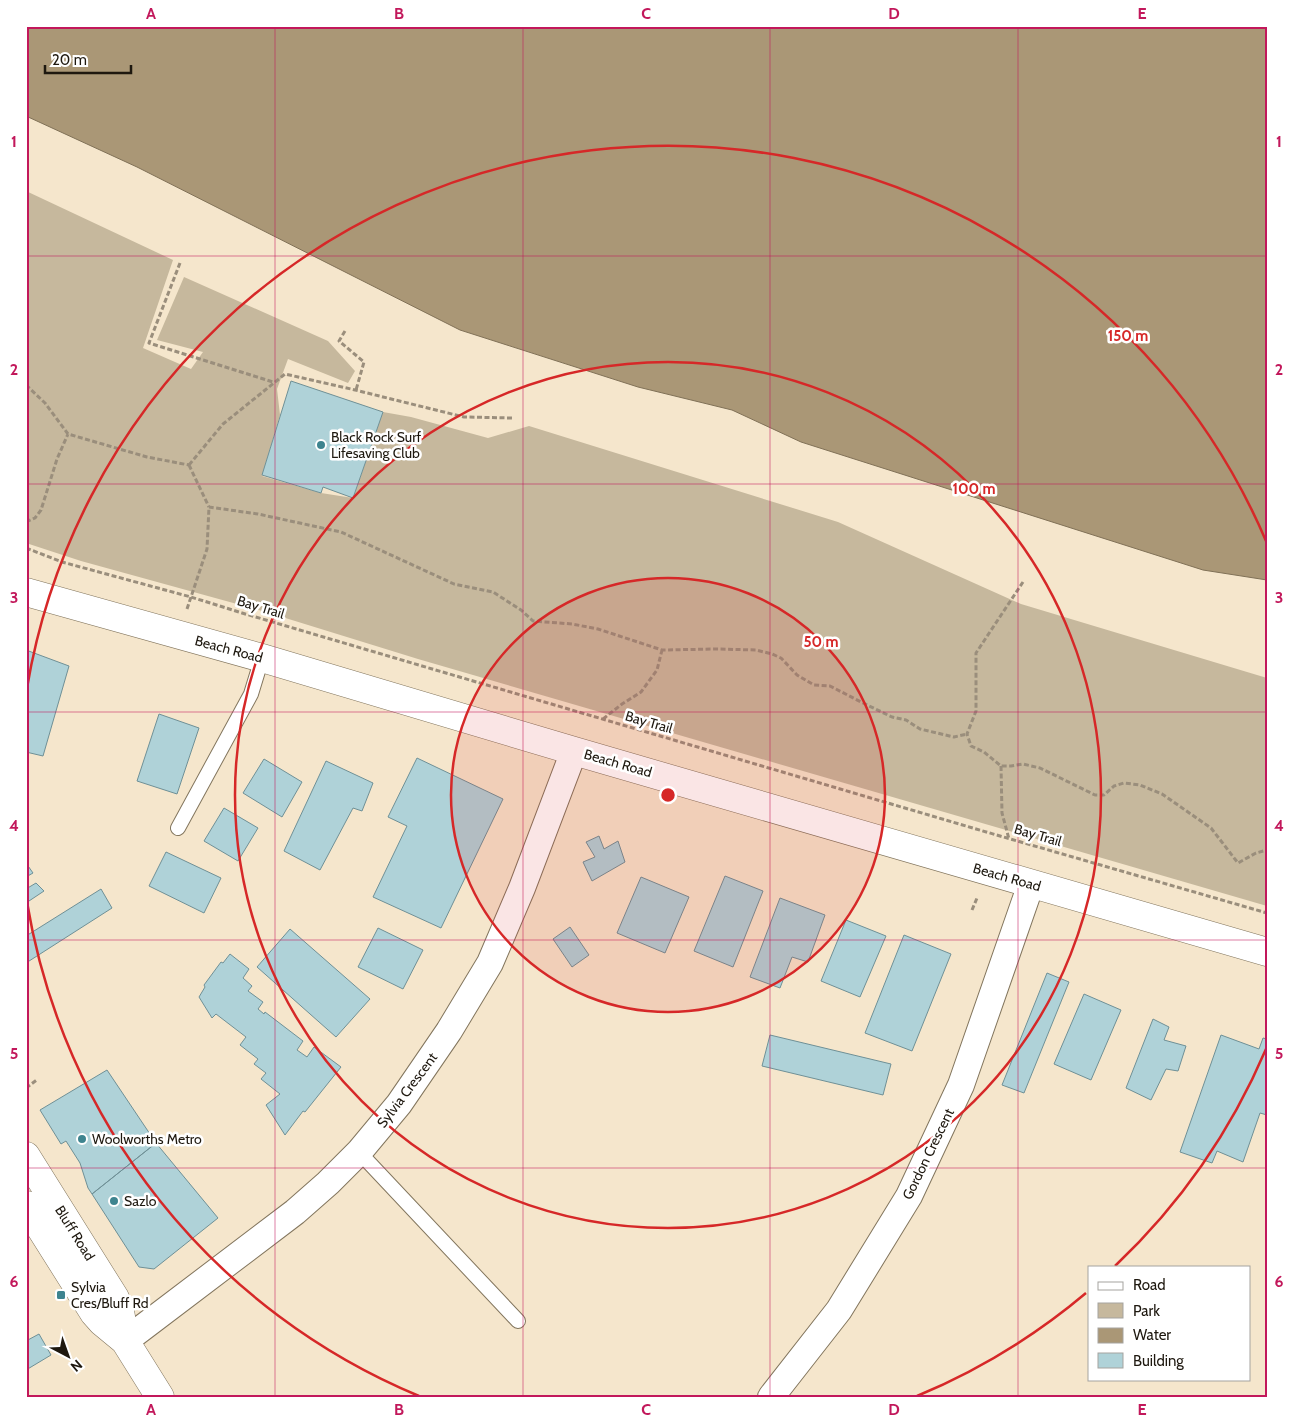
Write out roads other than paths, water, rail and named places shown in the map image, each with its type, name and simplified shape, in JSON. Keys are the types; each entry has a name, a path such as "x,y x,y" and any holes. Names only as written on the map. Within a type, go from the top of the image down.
{"main road":[{"name":"Beach Road","path":"26,592 262,658 574,751 1267,952"},
{"name":"Bluff Road","path":"26,1156 116,1298 125,1341"},
{"name":"Bluff Road","path":"26,1205 94,1313 125,1341 160,1397"}],"street":[{"name":"Sylvia Crescent","path":"125,1341 295,1212 328,1183 358,1152 399,1104 450,1031 490,963 522,888 574,751"},
{"name":"Gordon Crescent","path":"771,1397 839,1310 909,1196 961,1085 1031,884"}],"lane":[{"path":"178,828 251,694 262,658"},
{"path":"358,1152 518,1321"}],"water":[{"path":"26,26 1267,26 1267,580 1203,570 801,442 732,410 638,387 460,330 137,167 26,116"}],"place":[{"name":"Black Rock Surf Lifesaving Club","path":"321,445"},
{"name":"Woolworths Metro","path":"82,1139"},
{"name":"Sazlo","path":"114,1201"},
{"name":"Sylvia Cres/Bluff Rd","path":"61,1295"}]}
